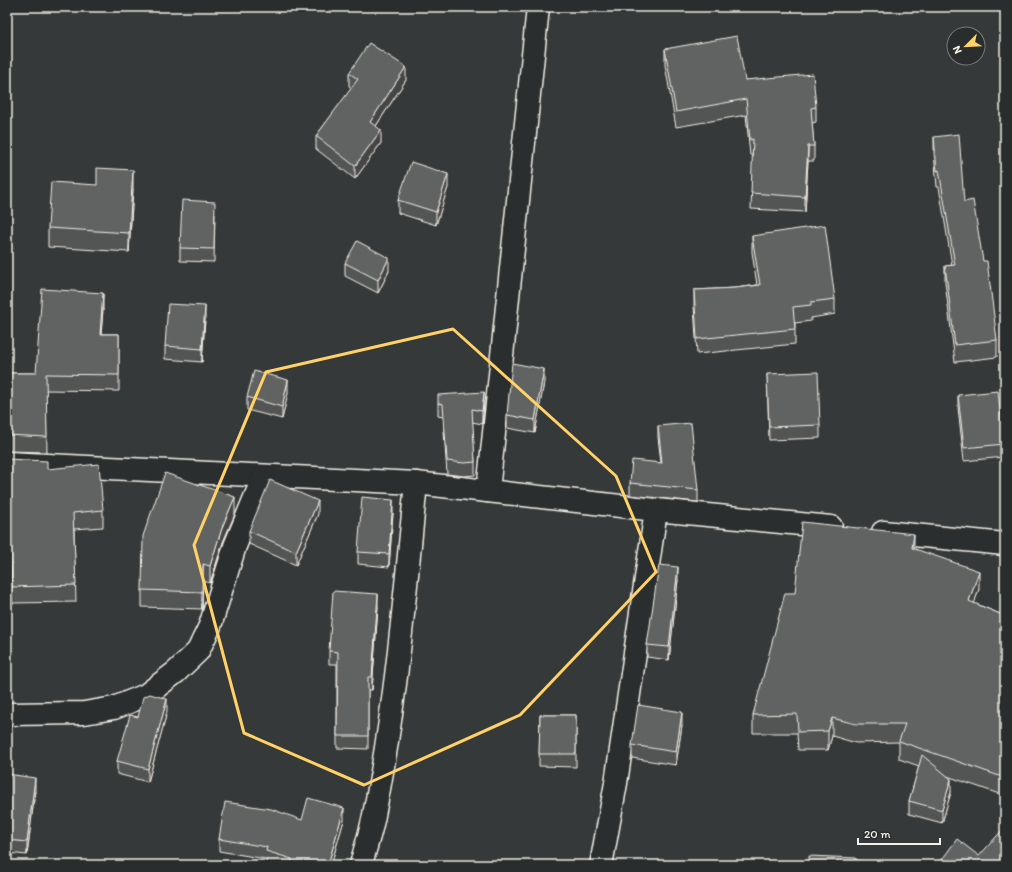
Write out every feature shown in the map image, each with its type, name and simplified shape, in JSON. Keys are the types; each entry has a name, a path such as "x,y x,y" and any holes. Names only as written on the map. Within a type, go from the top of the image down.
{"street":[{"path":"488,492 538,7"},
{"path":"7,463 416,483 656,510 1005,544"},
{"path":"7,714 84,713 114,708 146,695 182,666 198,651 210,626 235,546 264,476"},
{"path":"361,865 374,816 391,722 416,483"},
{"path":"600,865 616,783 656,510"}],"highlighted area":[{"path":"453,329 616,476 656,572 520,715 364,785 244,733 194,545 266,372"}],"building":[{"path":"737,36 745,80 813,74 816,107 811,108 814,146 808,146 805,197 751,193 753,139 750,140 746,99 676,112 665,49"},
{"path":"369,43 406,67 370,122 381,130 355,166 316,136 358,79 349,73"},
{"path":"959,134 964,202 973,200 983,261 987,261 997,340 955,345 945,266 955,265 939,170 937,171 934,137"},
{"path":"411,162 448,174 436,212 398,200"},
{"path":"97,168 133,170 129,233 48,228 51,182 97,185"},
{"path":"182,200 215,202 214,249 180,248"},
{"path":"825,225 835,299 811,302 811,305 793,307 795,329 697,339 694,290 760,285 752,236"},
{"path":"357,241 389,258 378,280 345,263"},
{"path":"42,289 103,293 100,334 119,334 119,375 46,374 47,437 7,435 7,373 36,373"},
{"path":"168,304 205,306 202,349 165,346"},
{"path":"512,363 544,369 535,420 507,415"},
{"path":"254,371 288,380 282,407 247,397"},
{"path":"818,372 820,425 769,427 767,374"},
{"path":"998,391 1004,444 964,448 958,395"},
{"path":"484,392 482,411 472,409 475,462 464,463 447,461 443,404 438,403 438,395"},
{"path":"691,423 698,490 630,483 632,460 662,463 658,426"},
{"path":"7,459 47,461 47,469 99,464 103,510 73,513 76,585 12,587 9,519 7,519"},
{"path":"165,473 235,497 223,525 210,566 203,564 202,592 142,590 143,536"},
{"path":"270,480 318,501 296,552 249,531"},
{"path":"362,497 393,500 389,554 358,552"},
{"path":"802,522 914,534 912,548 979,571 969,601 1005,616 1005,778 899,741 905,724 856,724 832,718 828,731 798,732 797,714 753,715 785,593 795,593"},
{"path":"659,565 678,567 669,647 647,645"},
{"path":"333,591 378,594 372,677 368,677 368,736 337,736 338,652 329,651"},
{"path":"150,694 167,699 148,769 117,761 130,715 138,717 143,697"},
{"path":"638,705 682,712 676,752 632,745"},
{"path":"540,715 576,715 576,754 539,754"},
{"path":"922,755 951,779 942,810 909,801"},
{"path":"7,774 35,778 27,842 7,840"},
{"path":"308,798 344,808 328,865 290,865 292,859 266,851 267,847 219,839 225,802 271,809 302,820"},
{"path":"1005,827 1005,865 938,865 957,839 979,856"},
{"path":"809,856 856,858 856,860 885,865 809,865"}]}
